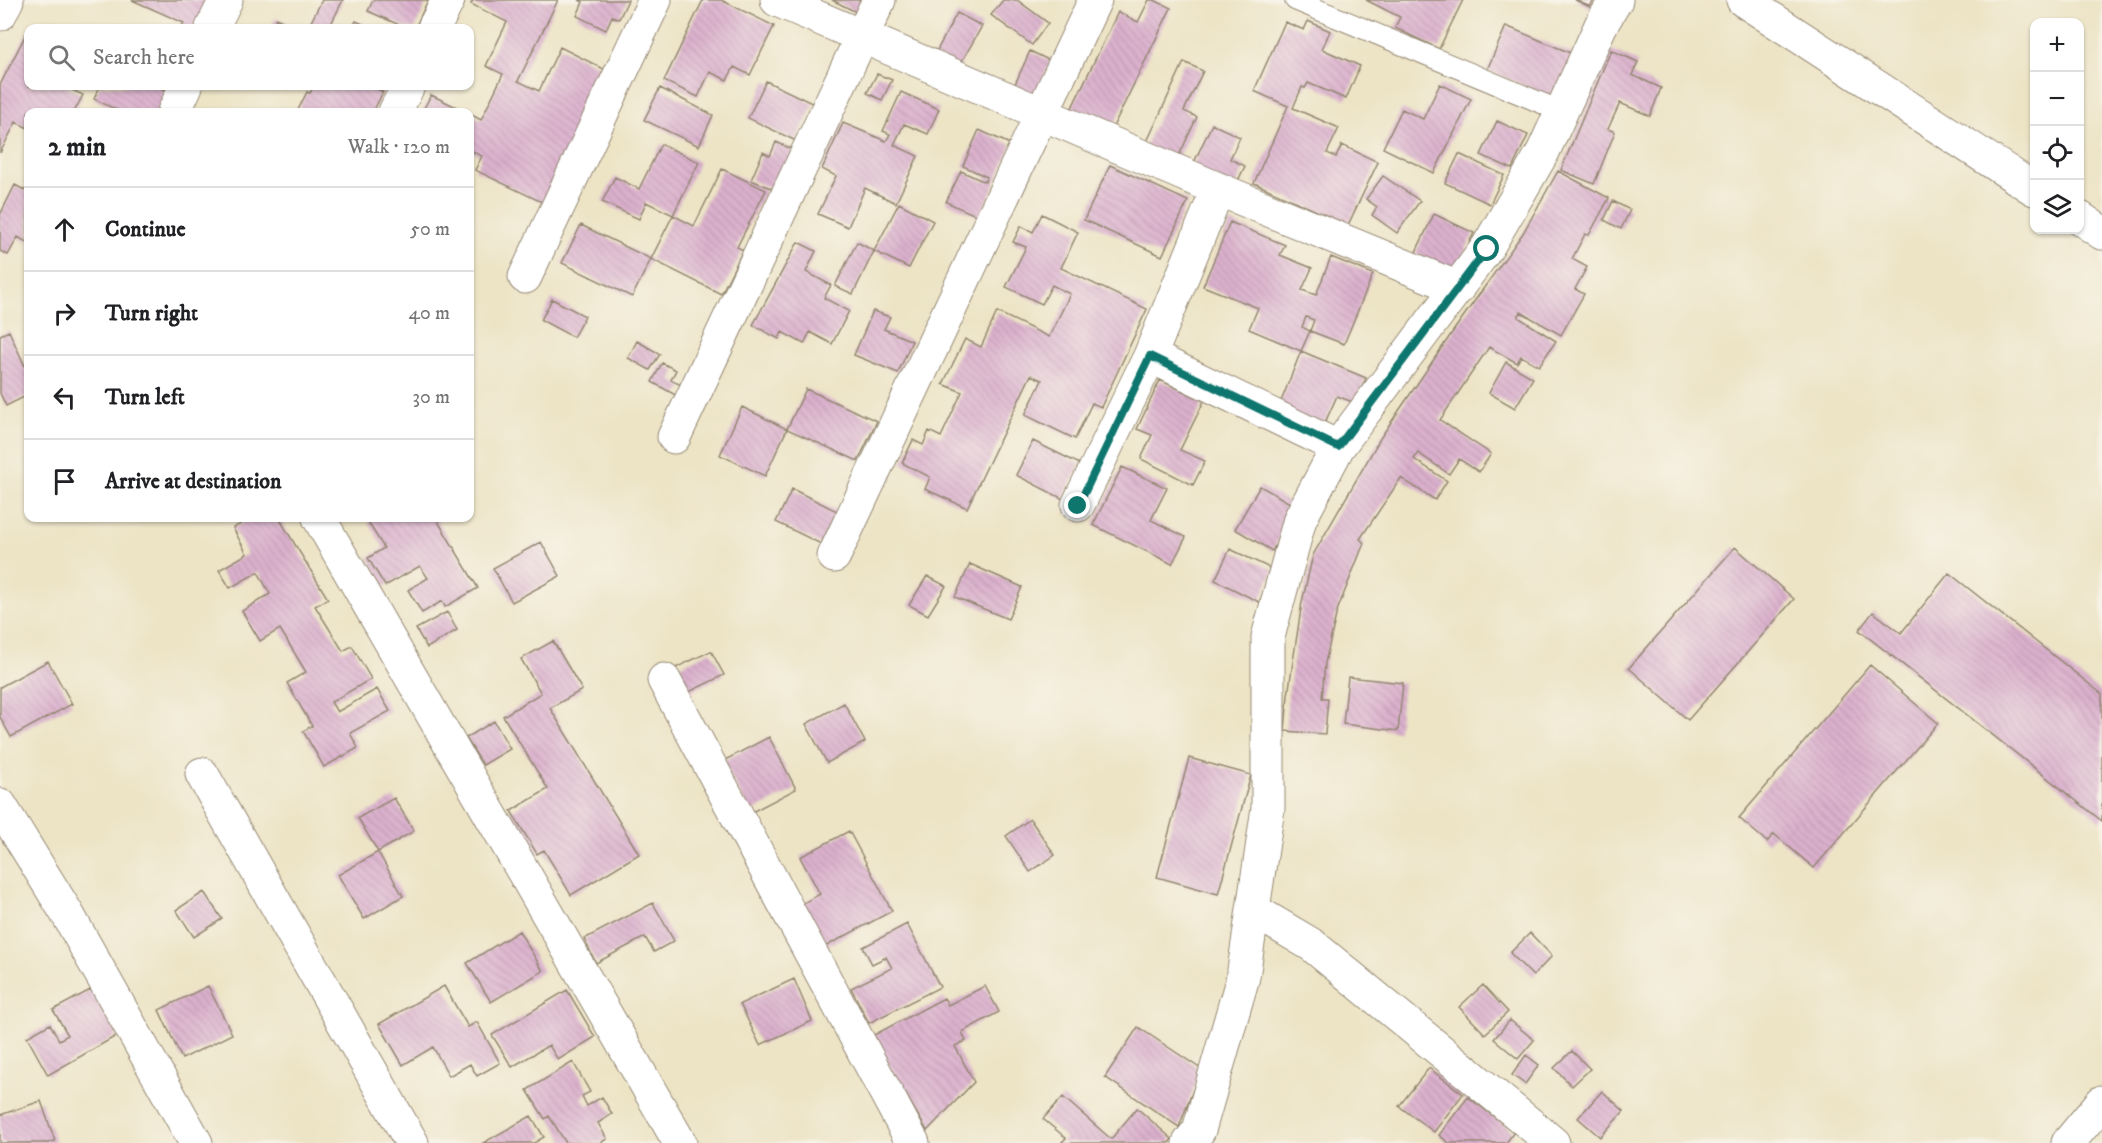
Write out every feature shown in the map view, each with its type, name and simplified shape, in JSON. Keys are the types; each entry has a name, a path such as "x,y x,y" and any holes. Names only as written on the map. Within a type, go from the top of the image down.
{"street":[{"path":"0,14 7,0"},
{"path":"215,24 226,0"},
{"path":"436,24 448,0"},
{"path":"525,277 655,0"},
{"path":"777,0 1218,189 1458,288"},
{"path":"674,437 879,0"},
{"path":"834,556 1095,0"},
{"path":"1189,1143 1199,1130 1244,977 1268,808 1268,637 1300,519 1338,447 1487,249 1543,152 1601,25 1616,0"},
{"path":"1743,0 2030,186"},
{"path":"176,108 184,90"},
{"path":"397,108 406,90"},
{"path":"1078,506 1150,356 1218,189"},
{"path":"2084,221 2102,233"},
{"path":"1150,356 1338,447"},
{"path":"320,522 680,1143"},
{"path":"663,680 913,1143"},
{"path":"202,774 412,1143"},
{"path":"0,805 68,915 196,1143"},
{"path":"1253,910 1312,945 1553,1143"},
{"path":"2067,1143 2102,1102"}],"lane":[{"path":"1295,0 1563,112"}],"building":[{"path":"132,0 217,0 206,24 184,23"},
{"path":"322,0 343,0 331,24 310,24"},
{"path":"373,0 428,0 417,24 397,24 368,11"},
{"path":"473,0 558,0 518,81 539,91 560,47 614,74 548,205 475,170 482,156 474,152 474,116 481,120 503,74 486,66 507,22 471,4"},
{"path":"579,0 628,0 619,19 612,16 606,30 577,16 583,2"},
{"path":"703,0 721,0 774,26 750,75 734,67 727,80 710,72 698,97 664,81"},
{"path":"832,0 864,0 858,13"},
{"path":"1003,0 1017,0 1048,23 1032,45 991,15"},
{"path":"1149,0 1171,8 1109,135 1068,116 1118,12 1138,22"},
{"path":"1366,0 1463,0 1439,49 1395,28 1400,17"},
{"path":"1575,0 1594,0 1590,7"},
{"path":"957,13 982,26 958,68 934,56"},
{"path":"276,18 288,24 272,24"},
{"path":"1308,21 1330,31 1322,49 1360,66 1346,99 1308,83 1305,88 1302,87 1293,108 1339,128 1327,153 1336,157 1342,145 1378,162 1348,225 1254,183 1288,106 1254,91 1285,22 1304,30"},
{"path":"1506,26 1573,54 1554,98 1487,70"},
{"path":"24,38 24,90 72,90 83,95 76,108 24,108 24,126 16,122 0,153 0,85"},
{"path":"1611,50 1638,62 1632,75 1661,88 1650,116 1620,103 1608,129 1615,132 1594,184 1561,170"},
{"path":"1030,51 1051,61 1032,103 1011,93"},
{"path":"1184,62 1203,71 1184,111 1197,117 1176,162 1144,148"},
{"path":"877,74 892,80 882,100 867,93"},
{"path":"766,81 814,104 796,141 748,118"},
{"path":"1440,84 1471,99 1434,173 1383,148 1402,109 1423,119"},
{"path":"660,88 713,115 699,146 644,120"},
{"path":"98,90 168,91 159,108 113,108 94,99"},
{"path":"312,90 379,90 383,92 375,108 299,108 307,92 310,93"},
{"path":"901,92 939,109 928,134 904,124 894,145 918,156 896,203 865,188 848,227 818,214 836,176 822,169 843,123 886,141 890,134 883,131"},
{"path":"431,95 459,108 424,108"},
{"path":"1497,121 1528,135 1512,169 1481,155"},
{"path":"1212,124 1240,137 1230,159 1245,166 1234,189 1191,169"},
{"path":"979,130 1012,145 980,217 946,202 961,171 985,182 987,177 963,166"},
{"path":"776,142 794,150 776,190 751,180 763,152 770,156"},
{"path":"661,144 699,162 673,215 646,202 639,219 602,202 615,177 639,189"},
{"path":"1459,154 1504,175 1490,204 1445,183"},
{"path":"1110,165 1188,201 1162,256 1084,220"},
{"path":"722,169 766,190 737,247 743,250 721,294 651,259 673,215 694,226"},
{"path":"1558,171 1609,198 1589,235 1585,234 1572,259 1587,267 1575,289 1584,294 1561,335 1521,312 1518,317 1556,341 1539,366 1521,356 1517,363 1489,347 1440,420 1491,454 1479,472 1459,459 1449,474 1418,453 1414,459 1447,481 1435,500 1401,478 1360,539 1364,543 1337,611 1325,663 1322,698 1328,698 1325,734 1285,731 1302,602 1313,555 1381,437 1523,233"},
{"path":"1383,176 1420,201 1397,233 1372,215 1377,207 1366,199"},
{"path":"15,185 24,190 24,241 18,237 8,255 0,251 0,215"},
{"path":"1613,201 1630,210 1621,229 1604,220"},
{"path":"899,203 933,221 909,268 874,251"},
{"path":"1042,214 1078,232 1061,268 1147,309 1101,407 1092,403 1075,439 1025,415 1042,380 1031,375 967,508 925,489 930,477 902,463 913,440 923,445 929,431 941,437 962,392 943,384 965,339 981,347 997,312 1049,337 1070,294 1052,285 1042,304 1006,287 1026,247 1013,242 1021,226 1033,232"},
{"path":"1434,214 1474,233 1454,273 1415,254"},
{"path":"1230,222 1285,245 1280,255 1312,268 1302,290 1316,295 1331,257 1373,274 1344,344 1310,331 1301,351 1249,329 1258,308 1203,286","holes":["1306,317 1314,320 1310,331 1302,327"]},
{"path":"581,225 651,259 632,297 562,263"},
{"path":"798,242 816,251 806,272 831,285 824,298 849,311 832,344 810,332 804,344 782,332 779,339 753,325"},
{"path":"857,242 874,251 853,294 835,286"},
{"path":"552,299 585,316 573,337 541,320"},
{"path":"873,311 890,317 884,329 912,341 898,373 854,355"},
{"path":"9,331 24,364 24,397 6,406 0,393 0,335"},
{"path":"637,341 660,354 650,370 628,358"},
{"path":"1301,351 1366,378 1355,403 1337,396 1323,427 1278,409"},
{"path":"1506,362 1533,378 1515,408 1489,393"},
{"path":"662,363 676,370 671,380 683,386 677,396 652,382"},
{"path":"1160,380 1204,401 1180,450 1205,461 1193,485 1141,459 1152,435 1137,429"},
{"path":"806,389 877,421 858,461 787,429"},
{"path":"742,407 787,429 765,476 720,455"},
{"path":"1033,441 1080,464 1063,499 1016,475"},
{"path":"1122,467 1167,488 1151,520 1186,537 1172,564 1093,525"},
{"path":"1260,486 1297,507 1272,551 1235,529"},
{"path":"792,489 837,511 821,544 776,522"},
{"path":"244,522 281,522 328,599 315,606 343,651 352,646 371,679 331,702 337,712 377,689 390,711 350,733 358,748 324,767 303,731 312,726 287,683 306,672 280,629 260,641 242,611 270,594 258,572 230,588 219,570 247,554 233,528"},
{"path":"368,522 438,522 478,588 445,607 442,601 422,613 408,590 428,578 420,566 385,586 368,558 384,548"},
{"path":"541,542 560,576 512,602 493,568"},
{"path":"1735,547 1794,599 1688,720 1629,668"},
{"path":"1230,549 1274,570 1259,602 1215,580"},
{"path":"970,564 1022,587 1008,619 955,597"},
{"path":"1949,573 2102,694 2102,821 1859,630 1873,612 1901,633"},
{"path":"927,576 946,586 928,615 909,605"},
{"path":"447,612 457,630 427,648 416,629"},
{"path":"553,641 582,690 550,708 639,854 571,895 544,850 537,854 511,811 548,789 503,716 541,693 521,659"},
{"path":"711,651 724,675 683,695 671,670"},
{"path":"48,661 72,704 11,737 0,717 0,687"},
{"path":"1870,665 1938,723 1814,868 1774,834 1767,842 1739,818"},
{"path":"1348,677 1403,683 1398,731 1343,724"},
{"path":"844,703 865,742 827,763 806,724"},
{"path":"494,721 510,749 483,765 466,738"},
{"path":"769,737 796,789 750,813 723,761"},
{"path":"1189,758 1251,775 1218,894 1157,877"},
{"path":"394,798 414,831 378,852 358,818"},
{"path":"1030,819 1055,855 1030,872 1006,836"},
{"path":"849,831 892,911 819,950 796,907 820,894 800,857"},
{"path":"378,852 403,896 364,919 338,875"},
{"path":"204,892 222,919 194,937 176,910"},
{"path":"653,903 674,941 654,952 645,937 596,963 584,939"},
{"path":"907,924 940,987 869,1023 851,988 892,968 886,957 872,964 863,947"},
{"path":"519,931 543,971 491,1002 467,963"},
{"path":"1530,933 1552,956 1533,976 1510,953"},
{"path":"794,979 812,1021 760,1045 740,1004"},
{"path":"1483,985 1508,1012 1485,1034 1459,1007"},
{"path":"208,986 232,1034 182,1059 159,1010"},
{"path":"444,986 468,1027 477,1022 500,1063 477,1076 470,1064 449,1076 433,1047 403,1065 379,1024"},
{"path":"985,986 999,1012 962,1032 966,1041 955,1046 974,1082 927,1131 872,1036 944,998 948,1005"},
{"path":"92,989 118,1035 48,1075 27,1037 50,1024 59,1040 68,1035 53,1010"},
{"path":"567,990 595,1037 558,1060 549,1045 512,1067 492,1035"},
{"path":"1510,1020 1534,1040 1518,1059 1494,1039"},
{"path":"1138,1027 1201,1069 1179,1127 1105,1077"},
{"path":"1572,1051 1590,1069 1572,1086 1554,1068"},
{"path":"1526,1055 1539,1065 1525,1084 1512,1075"},
{"path":"573,1062 590,1092 582,1096 587,1106 602,1097 612,1114 598,1123 607,1139 600,1143 566,1143 549,1116 545,1119 527,1090"},
{"path":"1429,1068 1463,1094 1434,1132 1399,1106"},
{"path":"1602,1091 1624,1111 1600,1137 1578,1118"},
{"path":"1063,1097 1111,1139 1137,1108 1172,1139 1169,1143 1061,1143 1066,1138 1043,1119"},
{"path":"1468,1097 1514,1132 1506,1143 1449,1143 1439,1135"},
{"path":"41,1101 55,1141 0,1143 0,1115"},
{"path":"531,1116 544,1137 534,1143 483,1143"}],"route":[{"path":"1078,506 1150,356 1338,447 1487,249"}]}
